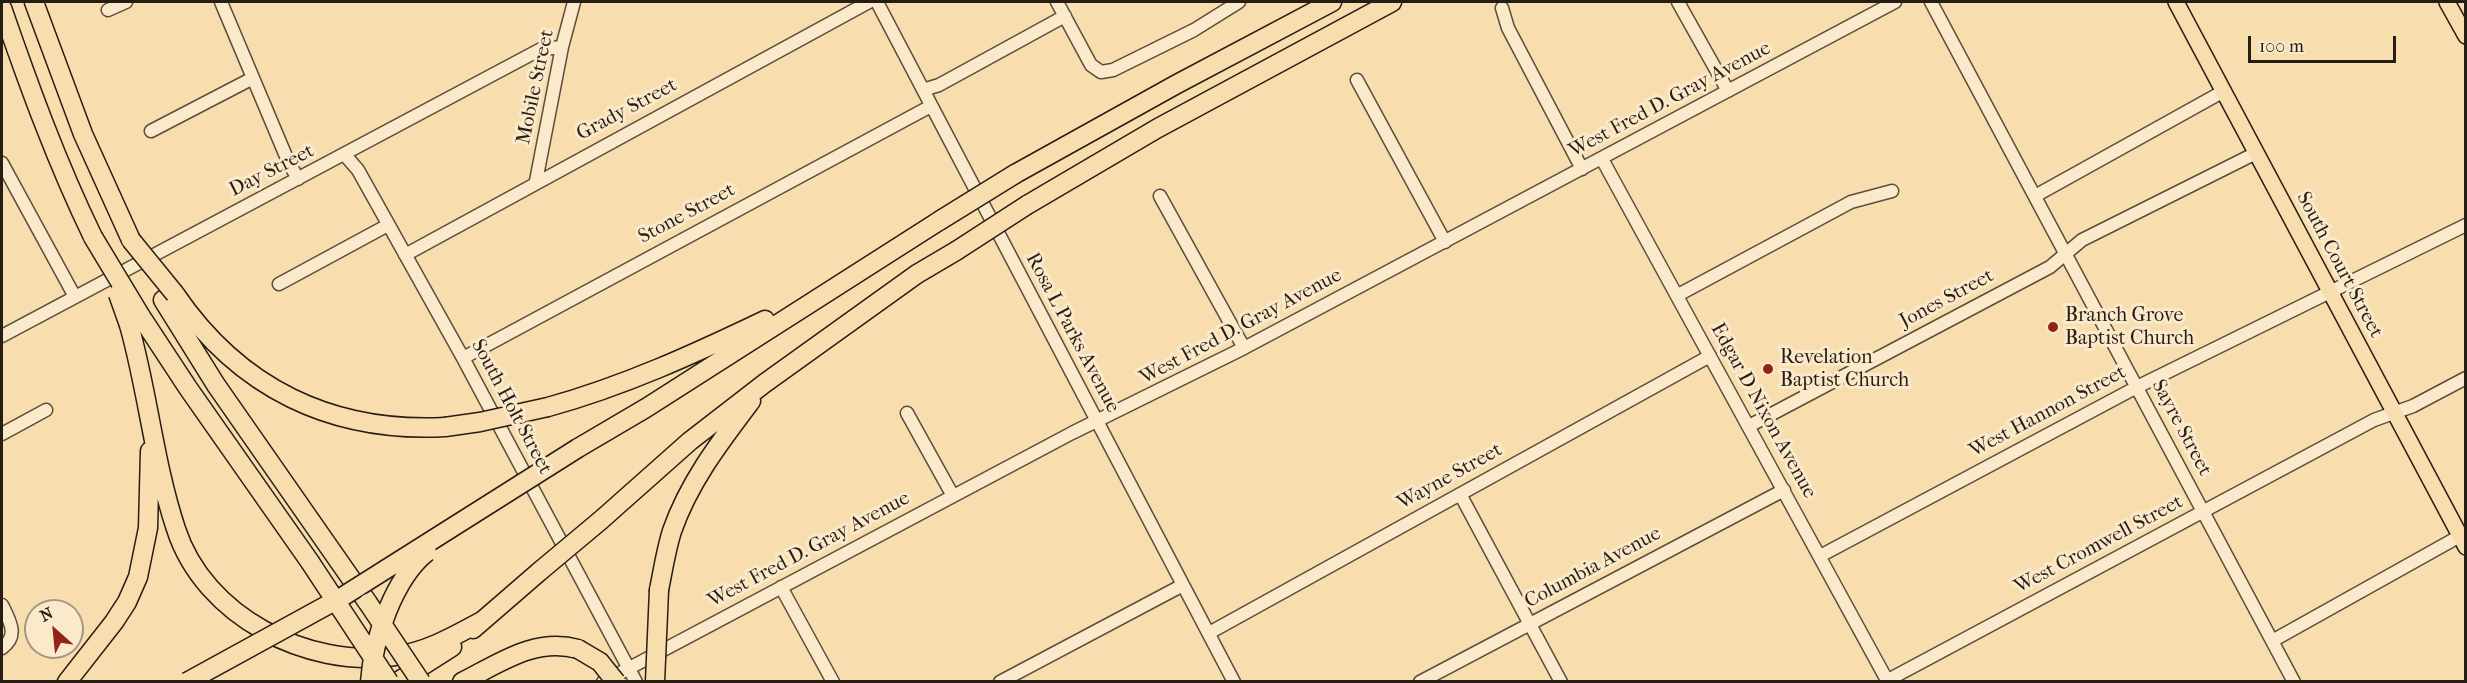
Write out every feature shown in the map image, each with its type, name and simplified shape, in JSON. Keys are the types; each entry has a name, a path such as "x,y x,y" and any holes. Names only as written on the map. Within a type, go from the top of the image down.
{"highway":[{"path":"34,2 69,100 131,240 169,297 216,385 421,681"},
{"path":"187,681 342,597 1015,174 1177,84 1332,2"},
{"path":"397,681 443,654 690,441 765,382 917,274 1027,205 1158,128 1392,2"},
{"path":"2,8 41,120 67,184 134,320 188,388 310,562 388,681"},
{"path":"169,297 223,352 252,375 291,399 334,415 369,424 405,428 445,427 480,422 548,407 594,393 660,369 831,288"},
{"path":"134,320 137,353 150,428 176,530 193,563 236,612 269,633 296,646 350,658 394,657 434,647 482,621"},
{"path":"655,681 659,590 672,532 689,491 706,461 765,382"},
{"path":"67,681 114,622 127,602 138,577 148,528 150,428"},
{"path":"370,681 375,647 403,580 418,559 478,512"},
{"path":"462,681 533,648 559,645 578,649 600,662 616,681"}],"main road":[{"name":"South Court Street","path":"2176,2 2463,541"},
{"path":"2447,2 2466,36"}],"street":[{"path":"108,10 126,2"},
{"path":"221,2 288,161 298,179"},
{"name":"Mobile Street","path":"536,181 562,47 574,2"},
{"name":"Grady Street","path":"405,255 536,181 869,2"},
{"name":"Rosa L Parks Avenue","path":"877,2 1234,681"},
{"path":"1057,2 1091,65 1101,72 1113,70 1194,30 1239,2"},
{"path":"1678,2 1728,91"},
{"name":"West Fred D. Gray Avenue","path":"603,681 1097,421 1244,348 1895,2"},
{"name":"Sayre Street","path":"1931,2 2294,681"},
{"path":"1502,8 1508,28 1582,169"},
{"path":"924,90 939,85 1065,16"},
{"name":"Day Street","path":"2,336 541,49 562,47"},
{"path":"151,131 253,78"},
{"path":"1357,80 1445,242"},
{"path":"2035,196 2224,91"},
{"name":"Stone Street","path":"463,358 931,106"},
{"name":"Jones Street","path":"1749,426 2050,267 2082,240 2256,153"},
{"name":"South Holt Street","path":"345,155 358,170 463,358 636,681"},
{"name":"Edgar D Nixon Avenue","path":"1602,159 1888,681"},
{"path":"2,163 75,297"},
{"path":"1678,296 1851,202 1892,191"},
{"path":"1160,196 1244,348"},
{"path":"279,284 388,225"},
{"name":"West Hannon Street","path":"1820,556 2137,387 2466,225"},
{"name":"Wayne Street","path":"1209,633 1223,623 1710,356"},
{"name":"West Cromwell Street","path":"1888,681 2373,420 2413,406 2466,378"},
{"path":"2,434 46,410"},
{"path":"907,413 953,496"},
{"name":"Columbia Avenue","path":"1420,681 1784,490"},
{"path":"1460,494 1561,681"},
{"path":"2272,641 2463,541"},
{"path":"1000,681 1183,585"},
{"path":"781,587 833,681"},
{"path":"2,605 12,631 9,642 2,648"}],"place":[{"name":"Branch Grove Baptist Church","path":"2053,327"},
{"name":"Revelation Baptist Church","path":"1768,369"}]}
